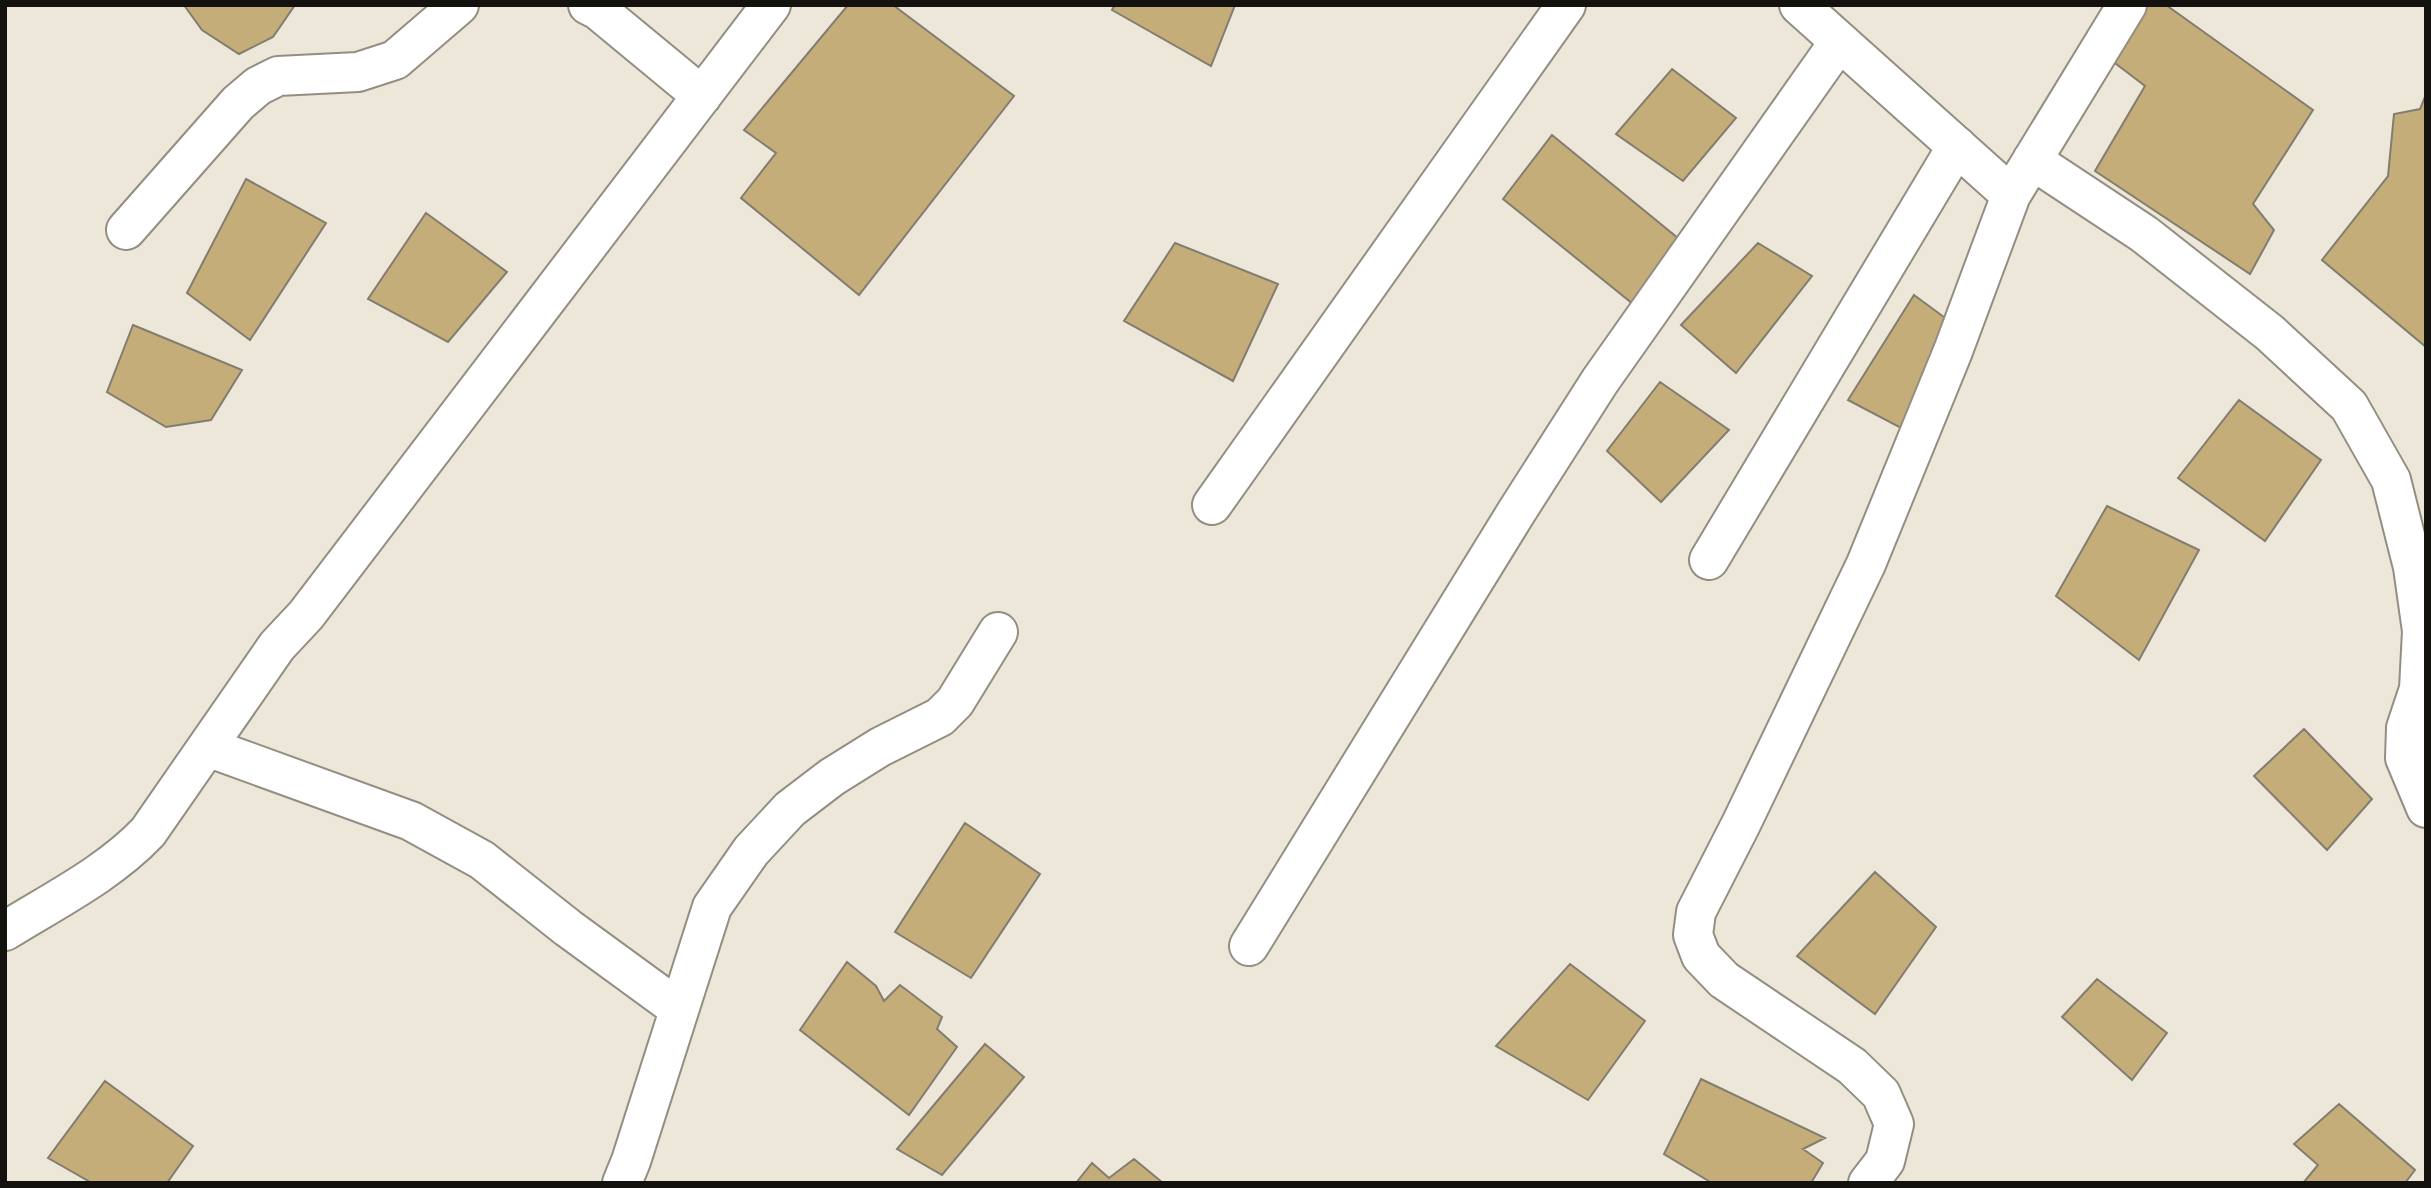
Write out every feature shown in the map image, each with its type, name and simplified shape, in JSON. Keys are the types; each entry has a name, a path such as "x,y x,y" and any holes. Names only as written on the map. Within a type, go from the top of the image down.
{"street":[{"path":"126,230 239,103 258,86 278,76 358,72 395,60 459,5"},
{"path":"588,5 598,9 702,96"},
{"path":"5,931 101,874 127,854 148,832 277,646 306,615 771,5"},
{"path":"1212,505 1566,5"},
{"path":"1799,5 2011,195"},
{"path":"1868,1183 1885,1161 1894,1124 1881,1094 1852,1066 1724,980 1701,956 1693,935 1696,912 1866,564 1953,351 2011,195 2127,5"},
{"path":"1250,946 1600,381 1839,42"},
{"path":"1709,560 1957,146"},
{"path":"2032,160 2144,234 2270,333 2349,406 2392,480 2413,567 2422,631 2418,689 2406,728 2405,758 2426,808"},
{"path":"622,1183 712,907 751,851 790,809 832,777 880,747 940,717 955,702 998,632"},
{"path":"207,747 411,821 482,859 568,928 680,1009"}],"building":[{"path":"184,5 295,5 273,37 239,54 202,30"},
{"path":"848,5 893,5 1014,96 859,295 741,198 776,153 744,130"},
{"path":"1115,5 1235,5 1211,66 1112,10"},
{"path":"2147,5 2166,5 2313,110 2253,204 2274,230 2250,274 2095,171 2145,86 2111,60"},
{"path":"1672,69 1736,118 1683,181 1616,134"},
{"path":"2426,94 2426,347 2322,260 2388,176 2394,114 2420,109"},
{"path":"1552,135 1679,239 1633,304 1503,199"},
{"path":"246,179 326,223 250,340 187,293"},
{"path":"426,213 507,272 448,342 368,299"},
{"path":"1175,243 1278,284 1233,381 1124,321"},
{"path":"1758,243 1812,276 1736,373 1681,325"},
{"path":"1914,295 1952,323 1901,428 1848,400"},
{"path":"133,325 242,370 211,420 166,427 107,392"},
{"path":"1660,382 1729,430 1661,502 1607,451"},
{"path":"2239,400 2321,460 2265,541 2178,478"},
{"path":"2107,506 2199,550 2139,660 2056,596"},
{"path":"2304,729 2372,799 2327,850 2254,776"},
{"path":"965,823 1040,874 971,978 895,932"},
{"path":"1875,872 1936,927 1875,1014 1797,956"},
{"path":"847,962 876,986 884,1001 900,985 942,1017 937,1029 957,1047 909,1115 800,1030"},
{"path":"1570,964 1645,1021 1588,1100 1496,1046"},
{"path":"2097,979 2167,1033 2132,1080 2062,1017"},
{"path":"985,1044 1024,1077 942,1175 897,1149"},
{"path":"1701,1079 1825,1138 1803,1149 1823,1163 1811,1183 1712,1183 1664,1154"},
{"path":"105,1081 193,1146 167,1183 92,1183 48,1158"},
{"path":"2339,1104 2415,1170 2405,1183 2303,1183 2318,1165 2294,1144"},
{"path":"1134,1159 1163,1183 1076,1183 1092,1163 1109,1178"}]}
